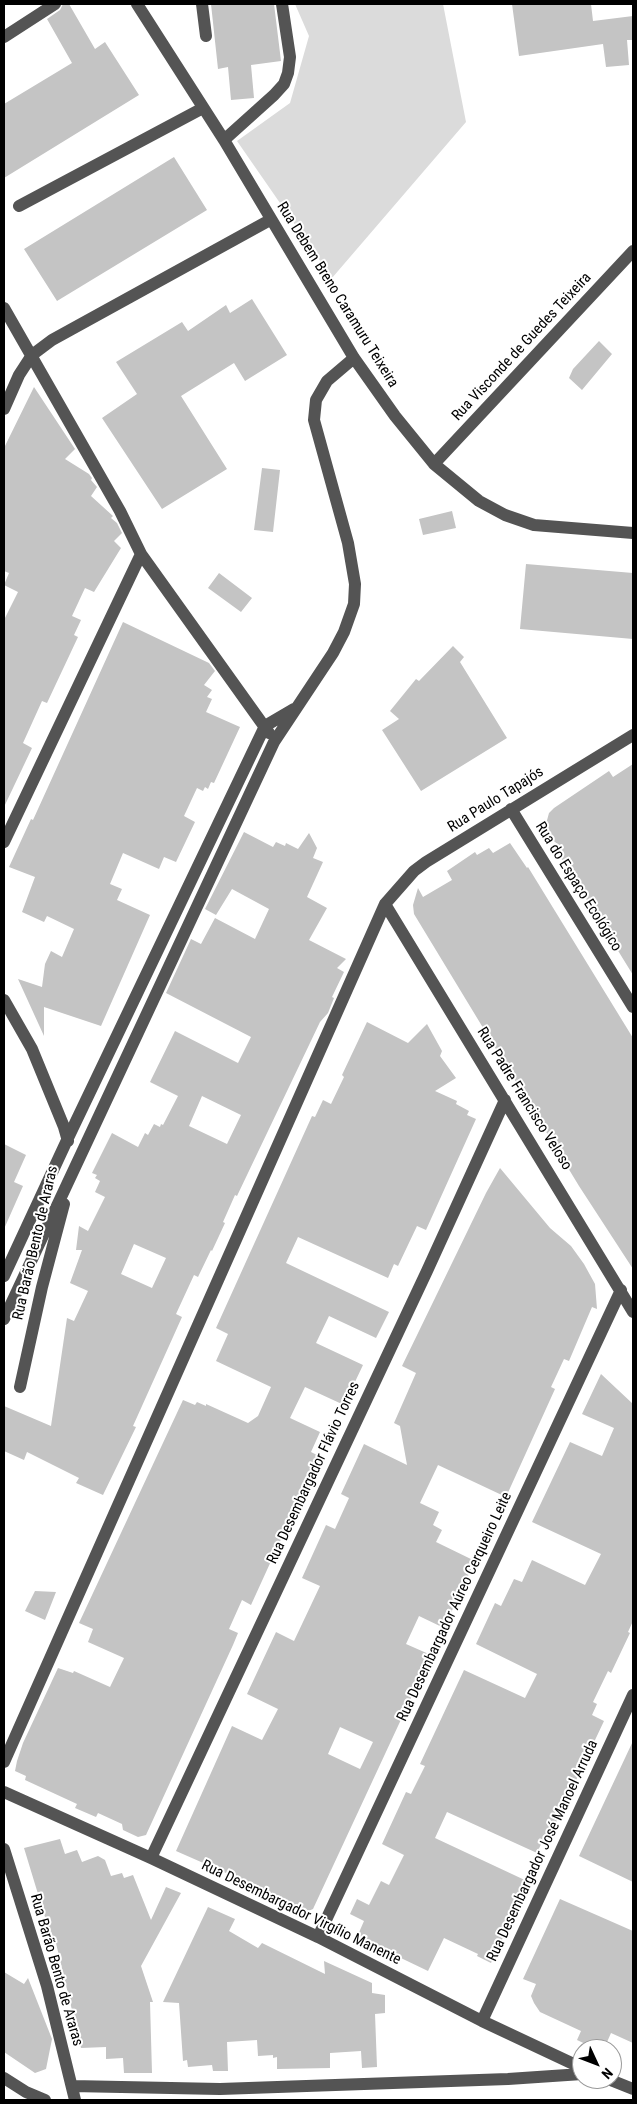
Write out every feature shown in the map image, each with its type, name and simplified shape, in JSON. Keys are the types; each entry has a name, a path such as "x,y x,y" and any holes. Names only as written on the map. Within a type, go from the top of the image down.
{"street":[{"path":"4,37 55,4"},
{"name":"Rua Debem Breno Caramuru Teixeira","path":"137,4 224,140 354,358 394,416 434,464 478,501 505,515 534,525 633,534"},
{"path":"202,4 206,36"},
{"path":"224,140 284,84 288,73 290,57 282,4"},
{"path":"19,206 203,108"},
{"path":"4,409 19,375 32,355 52,340 81,322 270,220"},
{"name":"Rua Visconde de Guedes Teixeira","path":"434,464 633,251"},
{"path":"4,308 120,511 141,554 274,742"},
{"path":"4,1319 274,742 333,653 344,632 354,604 355,584 348,543 314,420 316,400 327,381 354,358"},
{"path":"4,842 141,554"},
{"path":"4,1276 264,726 298,706"},
{"name":"Rua Paulo Tapajós","path":"4,1762 385,904 414,871 633,734"},
{"name":"Rua do Espaço Ecológico","path":"511,809 633,1007"},
{"name":"Rua Padre Francisco Veloso","path":"385,904 633,1312"},
{"name":"Rua Barão Bento de Araras","path":"4,1000 32,1049 68,1138 73,1171 42,1287 20,1387"},
{"name":"Rua Desembargador Flávio Torres","path":"151,1858 423,1280 505,1100"},
{"name":"Rua Desembargador Aúreo Cerqueiro Leite","path":"318,1937 621,1290"},
{"name":"Rua Desembargador José Manoel Arruda","path":"482,2021 633,1695"},
{"name":"Rua Desembargador Virgílio Manente","path":"4,1792 151,1858 318,1937 482,2021 572,2063"},
{"name":"Rua Barão Bento de Araras","path":"4,1849 47,1986 75,2100"},
{"path":"72,2086 220,2089 508,2079 572,2075"},
{"path":"4,2078 26,2092 45,2100"}],"shaded area":[{"path":"295,4 443,4 466,122 332,278 237,141 290,103 309,36"}],"building":[{"path":"63,4 69,4 95,49 105,42 139,95 4,178 4,104 72,63 47,19 60,10"},
{"path":"211,4 274,4 281,61 251,65 254,98 231,100 228,67 218,69"},
{"path":"512,4 591,4 593,21 633,16 633,40 627,40 629,65 606,67 603,44 519,56"},
{"path":"174,157 207,210 57,301 24,249"},
{"path":"252,299 287,355 245,381 234,363 181,396 227,469 162,509 102,418 137,394 116,362 182,322 188,331 226,305 230,313"},
{"path":"599,341 612,354 582,390 569,378 573,369"},
{"path":"34,387 75,449 65,459 89,474 97,487 91,496 113,516 111,518 117,523 122,533 114,541 121,548 94,592 85,588 72,616 81,620 74,635 78,637 47,703 42,701 23,743 32,748 4,807 4,620 18,592 4,585 9,573 4,571 4,448"},
{"path":"262,468 280,470 273,532 254,530"},
{"path":"452,511 456,528 423,535 419,519"},
{"path":"526,564 633,573 633,639 520,629"},
{"path":"219,573 252,598 241,612 208,588"},
{"path":"123,622 209,663 215,671 204,685 212,690 207,697 212,699 206,712 240,727 214,783 211,782 208,789 205,787 203,791 197,788 184,816 195,822 176,862 164,857 159,869 123,853 110,884 122,889 117,900 150,915 101,1026 44,1007 44,1036 18,979 42,987 45,964 51,951 62,957 74,929 47,916 44,922 22,912 35,877 9,867 31,819 33,820"},
{"path":"453,646 464,657 460,662 507,738 421,791 382,730 399,719 390,711 416,679 419,681"},
{"path":"633,764 633,975 556,850 561,847 548,836 546,824 549,813 554,808 609,771 613,777"},
{"path":"244,832 273,847 276,842 285,846 286,843 298,849 309,833 317,848 313,858 323,862 307,897 327,908 309,940 346,959 337,968 344,972 332,997 334,998 328,1013 320,1022 237,1196 235,1195 212,1251 198,1277 194,1275 176,1314 182,1317 133,1426 136,1427 103,1495 76,1483 79,1478 27,1452 24,1460 4,1451 4,1406 51,1426 67,1318 74,1321 88,1291 70,1283 82,1250 76,1250 79,1226 88,1231 105,1197 95,1192 100,1181 95,1178 97,1175 92,1173 112,1133 138,1147 145,1133 148,1135 154,1124 160,1127 161,1124 163,1125 178,1096 150,1082 175,1031 238,1063 251,1037 166,993 191,939 201,944 215,918 255,939 269,909 232,889 216,915 205,909","holes":["202,1096 241,1115 227,1144 189,1126","134,1244 166,1258 152,1288 121,1274"]},
{"path":"510,843 528,867 633,1038 633,1269 579,1186 414,914 413,905 418,888 423,897 452,880 447,871 475,852 477,855 489,848 493,853"},
{"path":"367,1022 408,1043 427,1024 442,1051 440,1056 456,1078 435,1091 457,1101 456,1104 469,1111 467,1115 476,1119 426,1230 417,1226 398,1266 394,1264 388,1278 298,1237 286,1263 389,1312 376,1338 329,1316 316,1343 363,1365 344,1405 305,1387 290,1418 320,1432 311,1452 319,1456 251,1605 242,1600 229,1629 238,1633 233,1645 146,1835 138,1837 123,1830 122,1824 98,1813 96,1817 75,1808 77,1804 25,1780 26,1776 15,1771 17,1761 23,1743 58,1668 73,1673 74,1671 110,1687 124,1658 88,1642 93,1629 79,1623 183,1400 195,1405 197,1402 206,1406 206,1404 248,1423 258,1416 271,1387 216,1361 228,1334 216,1328 312,1116 315,1117 323,1100 331,1104 344,1077 342,1075"},
{"path":"4,1144 26,1155 14,1182 23,1186 4,1229"},
{"path":"500,1168 550,1228 571,1246 584,1264 595,1284 597,1309 592,1307 569,1361 564,1359 551,1387 555,1389 506,1497 438,1465 420,1503 439,1512 433,1525 442,1530 436,1542 475,1561 444,1628 419,1616 406,1644 431,1655 313,1909 306,1912 278,1900 279,1898 267,1891 176,1851 232,1726 262,1740 278,1709 247,1694 276,1632 294,1641 320,1586 302,1578 326,1525 335,1529 349,1498 341,1494 364,1444 407,1465 400,1426 394,1423 416,1373 402,1366","holes":["340,1727 373,1742 360,1769 328,1754"]},
{"path":"601,1374 633,1404 633,1621 628,1632 630,1633 611,1673 608,1671 593,1702 597,1704 592,1715 604,1721 546,1844 542,1842 537,1853 447,1812 435,1838 529,1882 491,1963 477,1956 478,1954 444,1938 428,1971 357,1937 364,1921 350,1914 357,1899 369,1905 381,1881 389,1885 404,1855 382,1844 406,1792 411,1794 425,1766 420,1764 464,1670 525,1698 537,1674 476,1644 495,1603 501,1606 514,1579 522,1582 532,1560 585,1585 601,1554 532,1522 570,1442 602,1456 614,1428 582,1414"},
{"path":"35,1591 56,1592 45,1620 25,1611"},
{"path":"633,1741 633,1882 579,1856"},
{"path":"60,1839 65,1854 77,1850 82,1862 98,1856 105,1860 111,1876 122,1873 124,1878 133,1875 151,1920 166,1887 181,1893 141,1966 153,2002 150,2002 152,2073 124,2073 123,2058 106,2059 106,2047 81,2048 55,1939 52,1940 24,1848"},
{"path":"560,1899 633,1931 633,2043 611,2033 608,2039 577,2039 581,2031 540,2012 531,1996 536,1984 523,1979"},
{"path":"208,1907 235,1919 229,1931 258,1948 262,1943 325,1974 324,1961 372,1983 372,1993 385,1995 385,2013 375,2014 377,2067 362,2068 361,2051 330,2053 330,2068 277,2069 277,2057 273,2058 273,2055 258,2056 257,2040 227,2042 228,2071 213,2071 212,2065 188,2067 187,2060 183,2061 179,2003 163,2002"},
{"path":"4,1972 24,1984 28,1978 52,2039 46,2069 35,2073 4,2052"}]}
